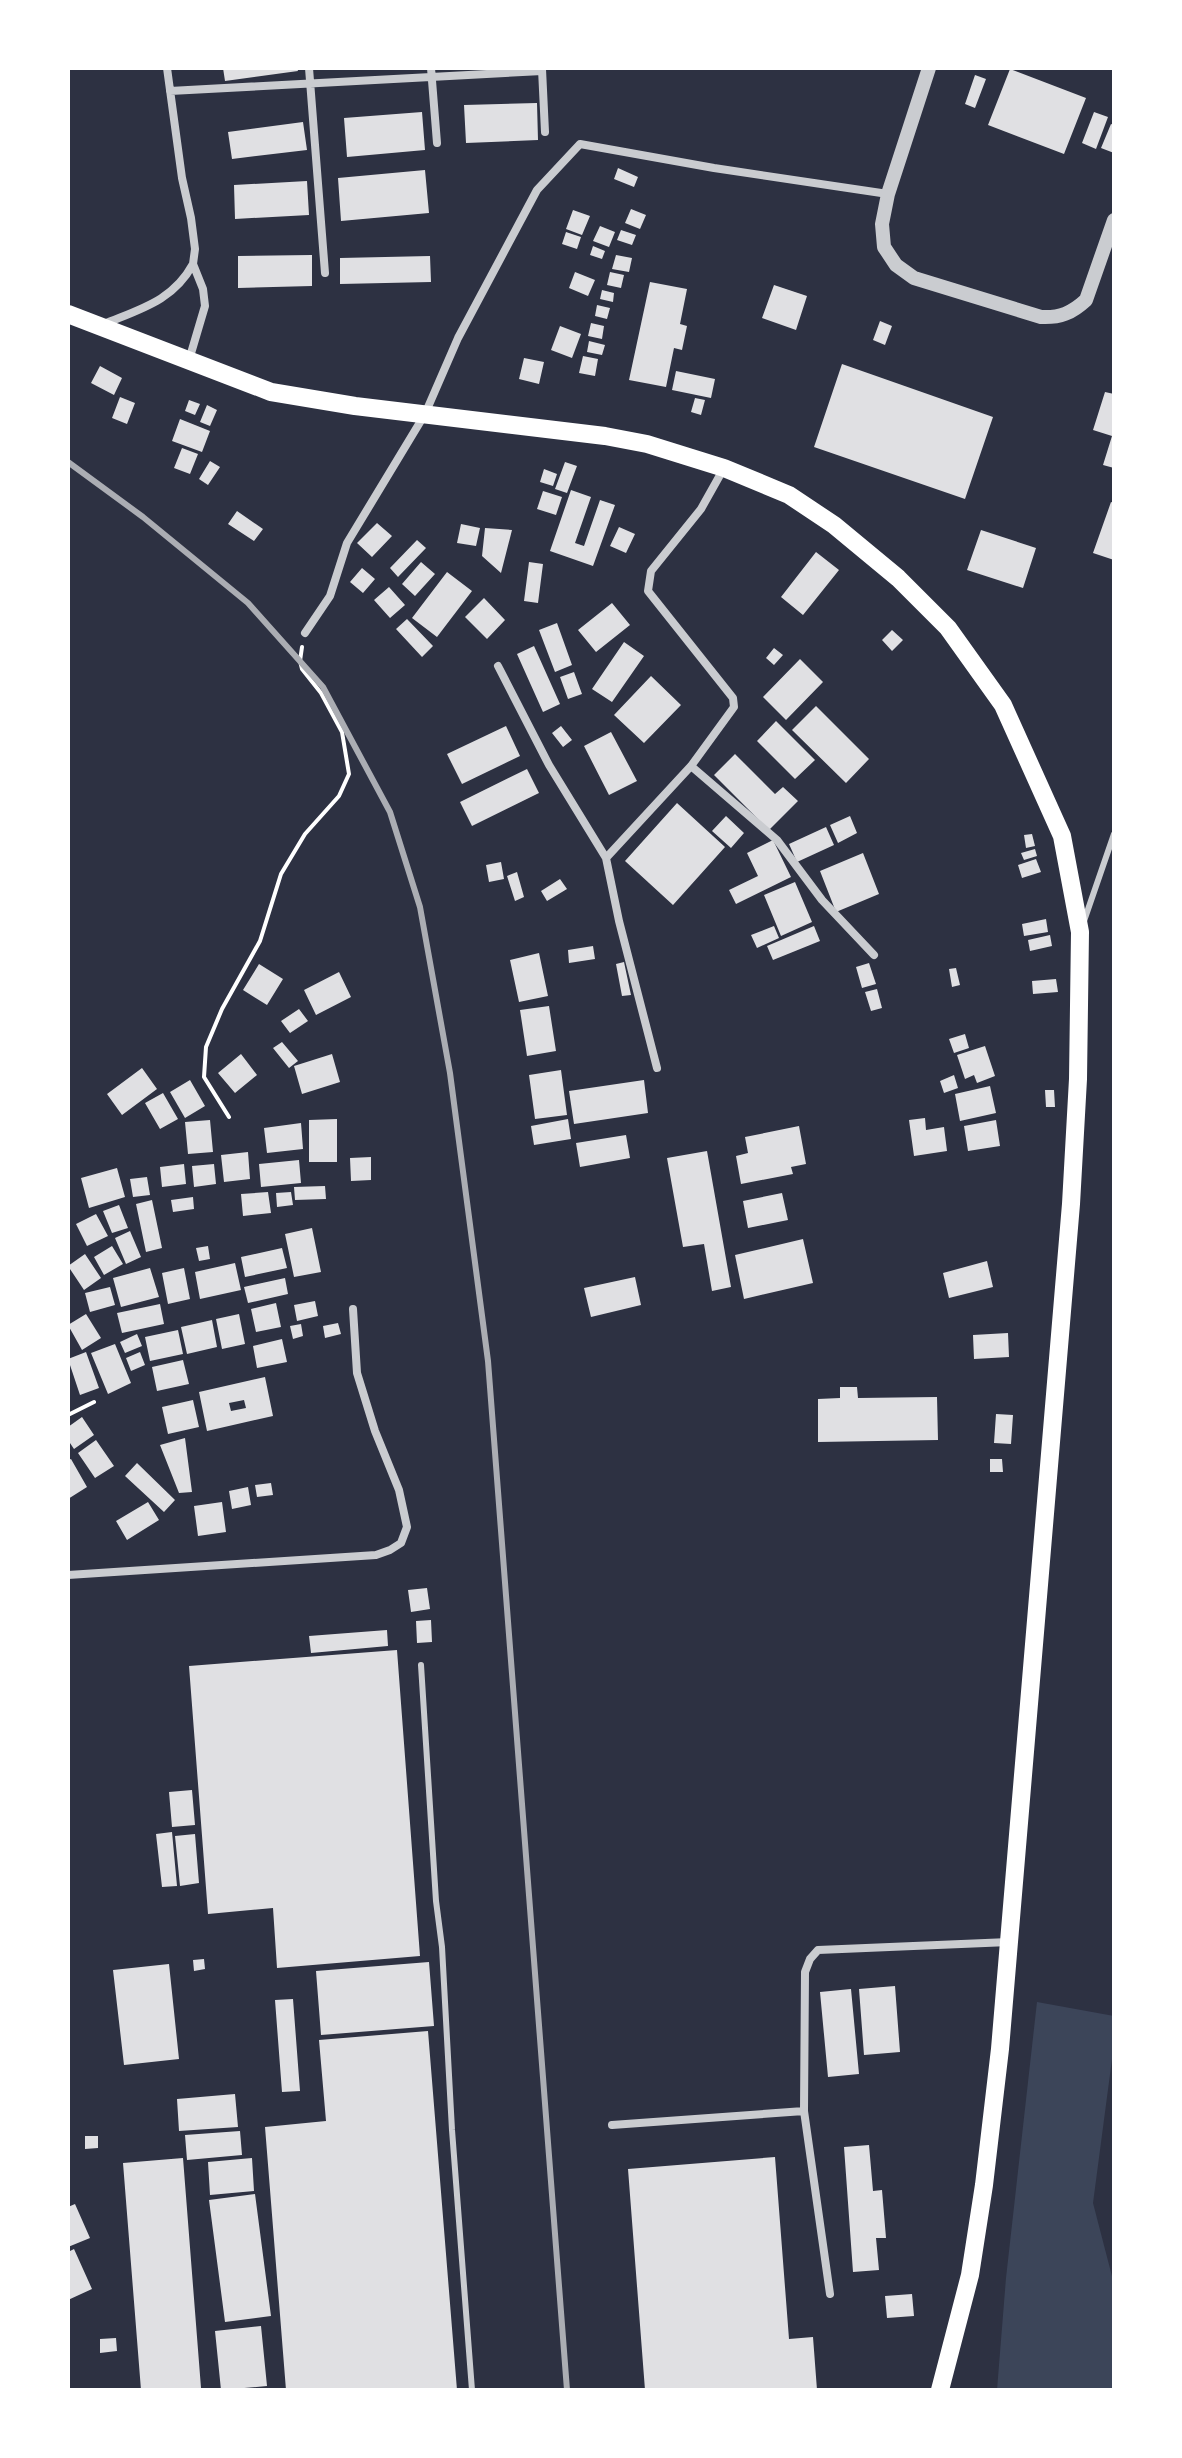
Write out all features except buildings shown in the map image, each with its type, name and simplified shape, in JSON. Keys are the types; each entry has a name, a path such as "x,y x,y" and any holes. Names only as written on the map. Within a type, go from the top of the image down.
{"main road":[{"path":"68,314 271,392 647,444 724,468 789,495 834,525 898,578 948,628 1003,705 1062,836 1080,932 1078,1079 1071,1204 1000,2049 970,2275 940,2390"}],"street":[{"path":"98,326 147,306 175,290 193,264 195,249 191,218 182,178 167,68"},
{"path":"309,68 325,273"},
{"path":"929,68 888,194 882,224 884,247 896,265 914,278 1041,317 1066,315 1086,300 1114,220"},
{"path":"170,91 310,85 432,72 542,69 545,132"},
{"path":"432,72 437,143"},
{"path":"305,633 330,596 347,543 425,414 458,338 537,190 580,144 888,194"},
{"path":"188,360 205,306 203,289 193,264"},
{"path":"606,858 691,766 734,707 733,698 648,591 651,571 701,509 724,468"},
{"path":"498,666 549,765 606,858 657,1068"},
{"path":"691,766 777,840 822,900 874,955"},
{"path":"68,1575 376,1555 401,1543 407,1527 399,1490 375,1431 357,1373 353,1309"},
{"path":"830,2294 804,2111 805,1972 810,1959 818,1950 1010,1942"},
{"path":"612,2125 804,2111"}],"lane":[{"path":"1080,932 1114,834"},
{"path":"421,1665 472,2390"}],"path":[{"path":"229,1117 204,1077 206,1047 222,1009 260,941 281,874 305,834 339,796 349,774 342,732 321,693 302,669 300,661 305,633"},
{"path":"68,1415 94,1402"}],"shaded area":[{"path":"1037,2002 1114,2016 1114,2044 1093,2203 1114,2284 1114,2390 997,2390 1006,2278"}],"railway":[{"path":"68,462 143,517 248,603 323,687 390,812 420,907 450,1073 488,1361 567,2390"}]}
